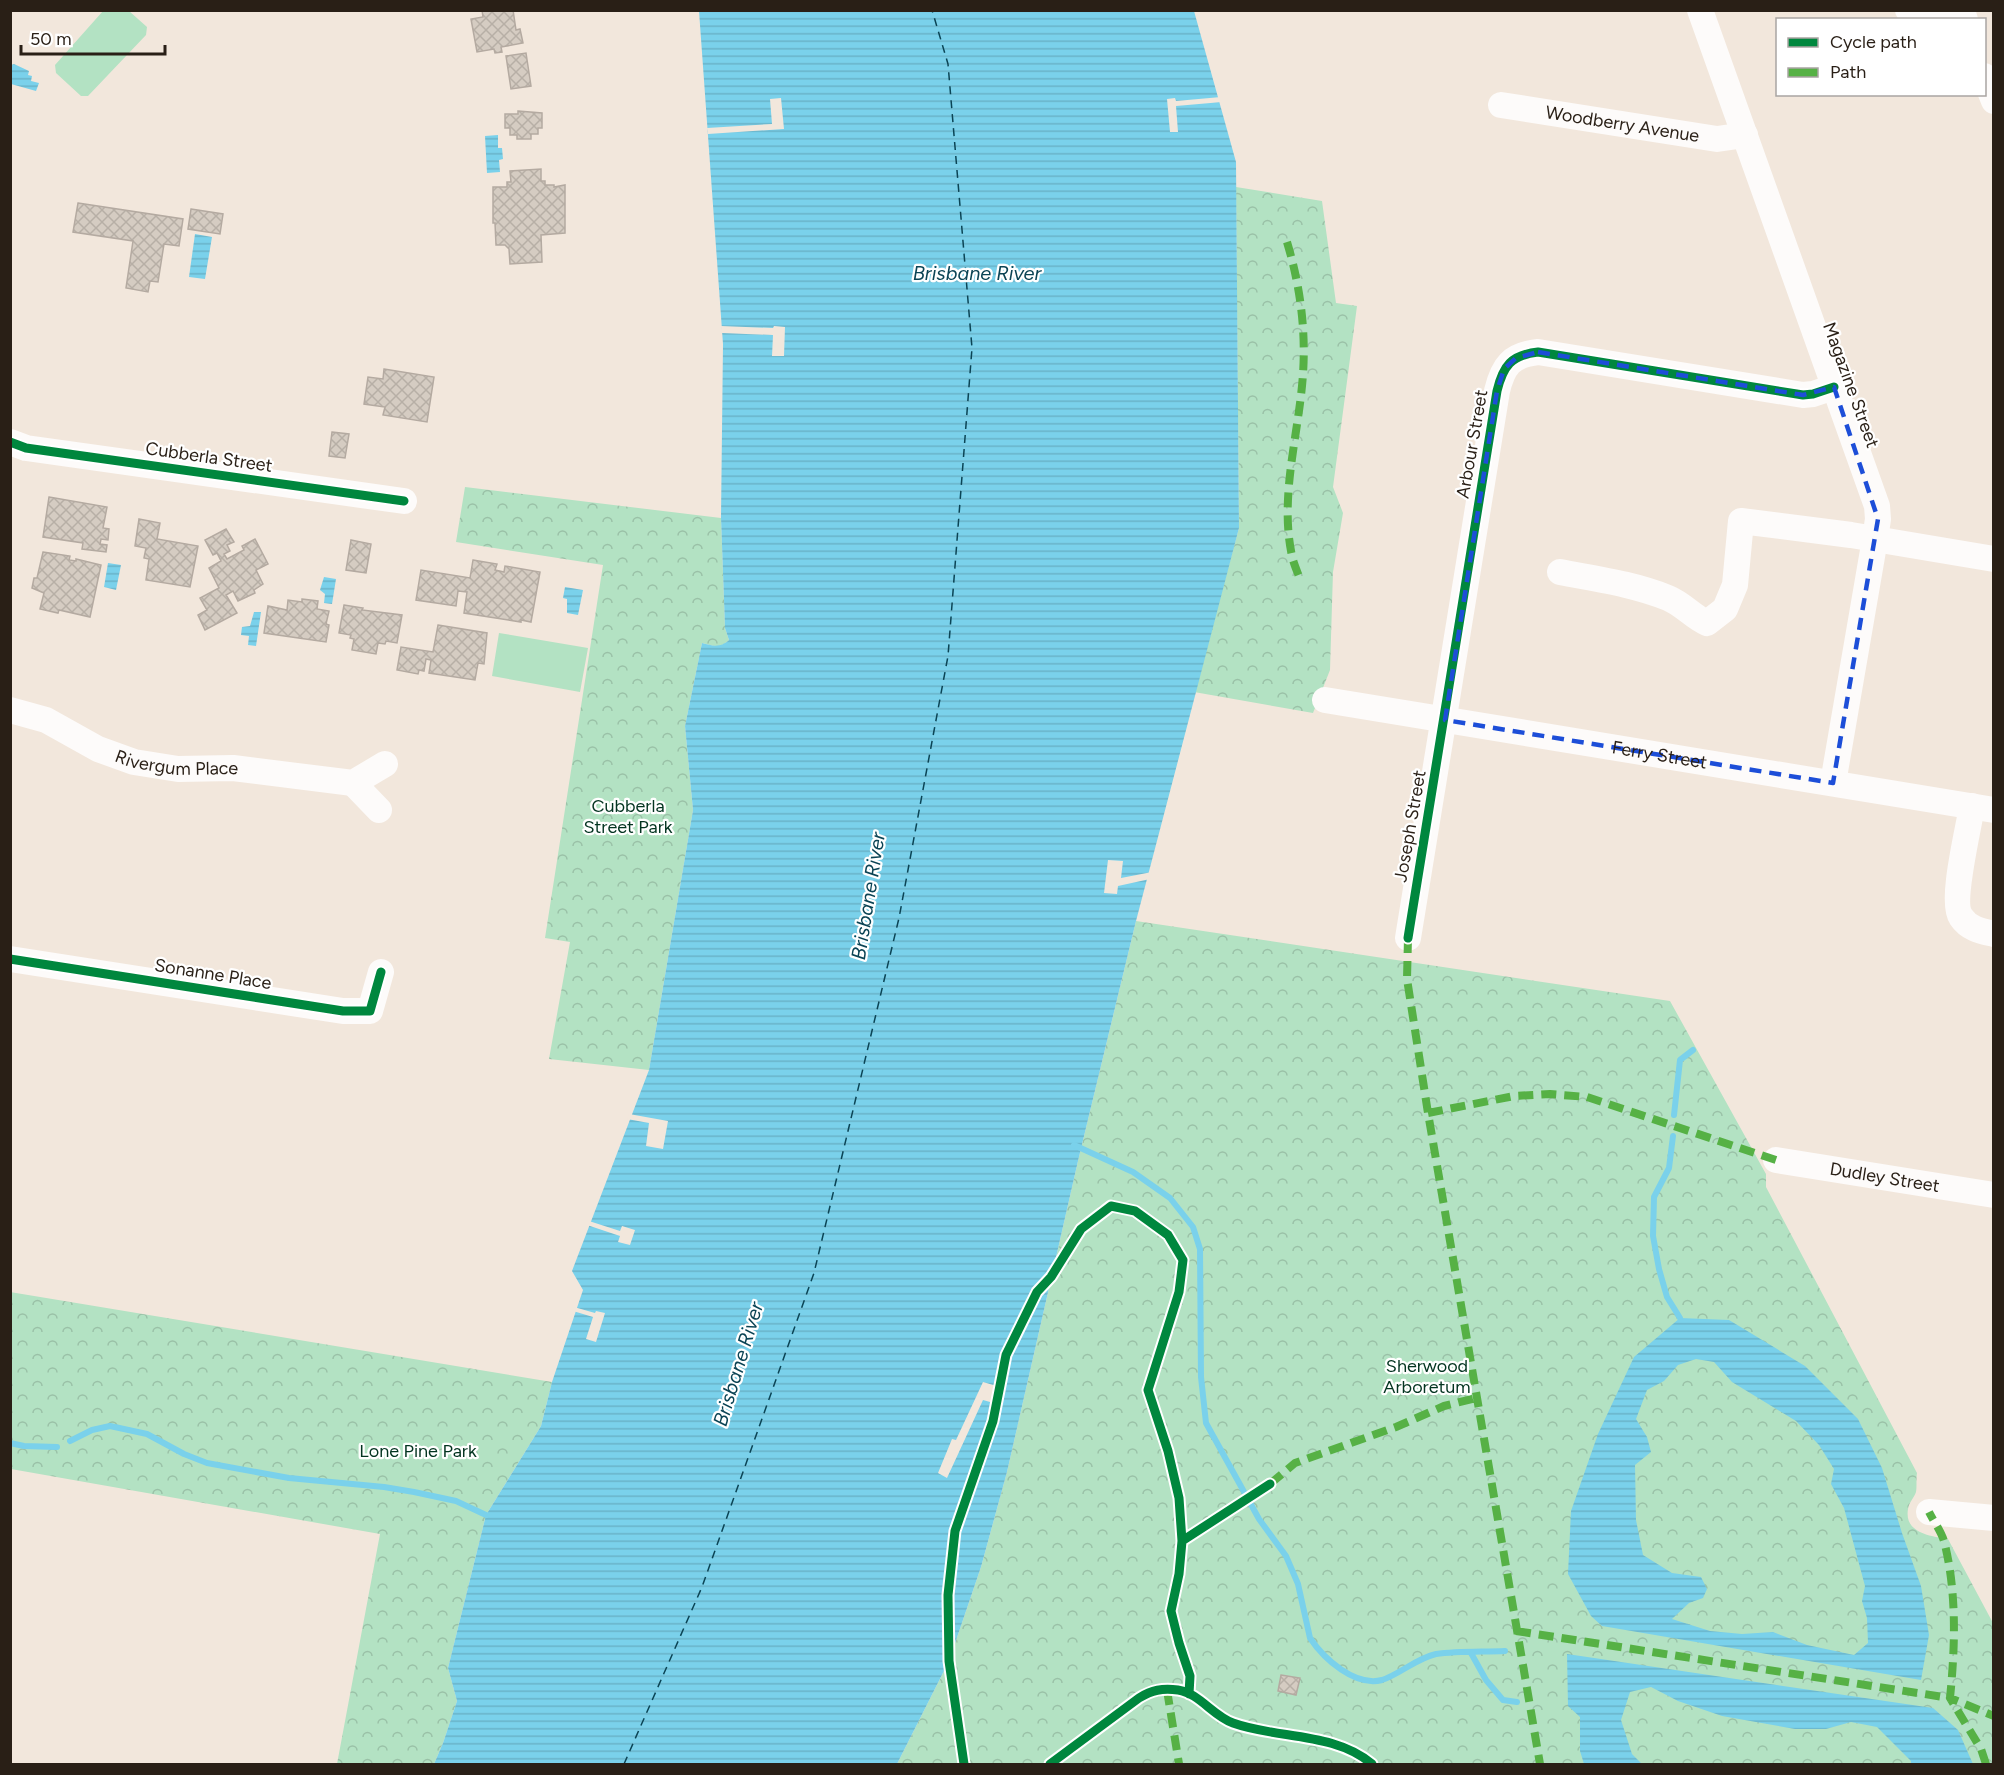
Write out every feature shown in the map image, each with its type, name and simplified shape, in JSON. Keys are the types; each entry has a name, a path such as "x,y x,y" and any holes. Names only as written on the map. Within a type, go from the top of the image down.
{"street":[{"name":"Magazine Street","path":"1700,10 1877,506 1875,539 1833,783"},
{"path":"1908,10 1928,13 1943,10"},
{"path":"1986,81 1994,101"},
{"name":"Woodberry Avenue","path":"1501,105 1717,139 1745,135"},
{"name":"Arbour Street","path":"1445,720 1497,391 1501,377 1510,363 1527,353 1538,352 1803,395 1834,387"},
{"name":"Cubberla Street","path":"10,442 26,448 404,501"},
{"path":"1560,572 1643,589 1671,599 1707,623 1725,609 1735,585 1741,521 1875,539 1994,559"},
{"name":"Ferry Street","path":"1325,700 1983,808"},
{"name":"Rivergum Place","path":"10,710 46,720 98,749 134,762 178,769 233,768 353,783"},
{"name":"Joseph Street","path":"1408,938 1445,720"},
{"path":"379,810 353,783 385,764"},
{"path":"1983,808 1958,891 1958,911 1971,927 1994,934"},
{"name":"Sonanne Place","path":"10,959 343,1011 370,1011 381,972"},
{"name":"Dudley Street","path":"1776,1160 1994,1194"},
{"path":"1929,1512 1994,1518"}],"highlighted area":[{"path":"1538,352 1803,395 1834,387 1878,519 1833,783 1445,720 1497,391 1504,369 1516,358"}],"green space":[{"path":"103,11 129,11 147,27 146,35 88,96 81,96 56,73 55,65"},
{"path":"1236,187 1322,201 1336,303 1357,306 1333,487 1343,513 1333,572 1330,670 1313,713 1194,692 1239,528"},
{"name":"Cubberla Street Park","path":"465,487 721,518 725,628 729,640 719,646 702,643 685,726 693,810 649,1070 549,1059 570,942 545,938 603,565 456,542"},
{"path":"499,633 588,648 580,692 492,676"},
{"name":"Sherwood Arboretum","path":"1136,921 1670,1001 1766,1174 1766,1187 1917,1473 1916,1492 1908,1509 1910,1523 1920,1532 1948,1539 1993,1623 1993,1764 897,1764 949,1661 981,1567 1007,1472"},
{"name":"Lone Pine Park","path":"10,1292 552,1382 541,1426 486,1515 448,1668 457,1701 434,1764 337,1764 380,1534 11,1469"}],"water":[{"name":"Brisbane River","path":"699,11 1194,11 1236,162 1239,528 1136,921 1007,1472 981,1567 949,1661 897,1764 434,1764 457,1701 448,1668 486,1515 541,1426 552,1382 583,1290 572,1271 649,1070 693,810 685,726 702,643 716,646 729,640 725,628 721,518 723,344"},
{"path":"14,64 29,71 28,75 32,76 31,81 39,83 36,91 11,84 11,65"},
{"path":"498,135 498,148 502,148 503,159 499,160 500,172 487,173 485,136"},
{"path":"195,234 212,237 205,279 189,277"},
{"path":"108,563 121,565 116,590 104,587"},
{"path":"324,577 336,579 332,604 324,603 325,594 320,590"},
{"path":"565,587 583,590 578,615 567,613 567,599 563,598"},
{"path":"254,612 261,612 256,646 248,645 249,636 241,635 242,627 250,626"},
{"path":"1680,1318 1729,1320 1805,1366 1858,1419 1882,1468 1921,1586 1929,1635 1921,1680 1602,1626 1591,1616 1568,1574 1571,1511 1598,1434 1634,1357","holes":["1696,1359 1714,1362 1732,1382 1796,1421 1819,1445 1834,1469 1831,1484 1844,1508 1865,1586 1862,1601 1867,1618 1868,1643 1854,1655 1807,1645 1773,1632 1742,1634 1710,1631 1672,1619 1689,1603 1703,1598 1707,1589 1701,1577 1672,1573 1643,1555 1636,1520 1635,1465 1651,1452 1647,1437 1636,1419 1647,1390 1664,1381 1678,1365"]},
{"path":"1567,1654 1933,1708 1958,1730 1973,1764 1911,1764 1911,1761 1877,1727 1851,1722 1826,1729 1795,1729 1722,1716 1678,1701 1651,1687 1630,1692 1621,1720 1632,1754 1642,1764 1584,1764 1580,1751 1580,1717 1568,1706"}],"pier":[{"path":"1221,97 1222,102 1176,106 1178,132 1170,132 1167,99 1175,98 1176,101"},
{"path":"781,98 784,129 708,134 707,128 772,124 770,99"},
{"path":"721,326 785,327 784,356 772,356 773,335 722,333"},
{"path":"1108,860 1123,861 1121,878 1152,872 1150,879 1118,886 1117,894 1104,893"},
{"path":"629,1114 668,1121 663,1149 646,1146 649,1123 627,1119"},
{"path":"589,1221 620,1231 622,1226 635,1230 630,1245 618,1242 620,1236 587,1225"},
{"path":"574,1307 595,1313 596,1311 605,1313 596,1342 586,1339 593,1317 573,1311"},
{"path":"983,1382 1000,1387 997,1404 983,1400 947,1478 938,1473 952,1439 956,1440"}],"building":[{"path":"482,10 513,10 516,30 520,29 523,43 501,47 502,52 495,53 494,49 477,52 471,19 483,17"},
{"path":"526,53 531,86 511,89 506,56"},
{"path":"518,111 542,113 542,128 538,128 538,134 531,134 531,139 517,139 517,135 510,135 510,128 505,128 505,114 518,114"},
{"path":"541,169 541,181 545,181 545,185 554,185 554,187 565,185 565,233 541,235 542,262 510,264 509,249 505,245 496,245 495,223 493,223 493,187 507,187 507,182 511,182 510,171"},
{"path":"78,203 183,219 179,246 164,244 158,282 150,281 148,292 126,288 133,241 73,232"},
{"path":"191,209 223,214 220,234 188,229"},
{"path":"384,369 434,377 427,422 383,415 385,407 364,404 368,377 383,379"},
{"path":"332,432 349,434 345,458 329,456"},
{"path":"49,497 107,507 103,528 109,529 108,540 101,539 100,544 107,545 106,552 82,549 83,543 43,537"},
{"path":"139,519 160,523 157,539 198,546 190,587 146,580 149,559 144,558 146,548 135,546"},
{"path":"226,529 234,542 227,545 230,551 224,554 227,559 244,550 242,546 255,539 268,564 256,570 263,584 254,590 255,593 238,601 233,591 226,595 237,613 205,630 198,615 207,610 200,598 219,588 209,568 221,561 217,553 213,555 205,540"},
{"path":"351,540 371,544 366,573 346,570"},
{"path":"43,552 70,556 69,560 76,561 76,559 101,565 90,617 59,610 58,613 40,609 44,593 32,588 34,578 37,578"},
{"path":"473,560 497,564 495,570 504,572 505,566 540,572 531,622 464,613 467,592 458,591 456,606 416,600 421,570 470,578"},
{"path":"302,599 318,601 317,609 329,611 326,642 264,633 268,606 287,610 288,600 302,602"},
{"path":"344,605 363,608 362,610 402,615 397,643 386,641 385,644 378,643 376,654 352,650 354,639 350,638 351,635 339,633"},
{"path":"438,625 487,633 484,664 478,663 475,680 429,673 431,660 426,659 424,671 419,670 418,674 397,670 401,647 433,652"},
{"path":"1281,1675 1300,1678 1296,1695 1278,1691"}],"waterway":[{"path":"1674,1115 1680,1060 1693,1050"},
{"path":"1673,1136 1669,1168 1654,1197 1653,1236 1667,1297 1680,1318"},
{"path":"1074,1145 1133,1172 1170,1198 1193,1227 1200,1249 1201,1377 1206,1423 1259,1519 1286,1556 1298,1584 1310,1638 1316,1646 1341,1670 1372,1681 1382,1680 1436,1654 1505,1651"},
{"path":"70,1441 92,1430 110,1426 147,1434 184,1454 207,1463 289,1478 414,1492 456,1501 486,1515"},
{"path":"10,1443 24,1446 57,1447"},
{"path":"1471,1653 1486,1680 1503,1700 1517,1702"}],"ferry route":[{"path":"624,1764 702,1587 814,1273 899,918 948,656 972,348 948,64 932,10"}],"marked path":[{"path":"1287,242 1299,291 1304,340 1301,397 1291,465 1288,511 1292,556 1301,582"},
{"path":"1408,938 1407,979 1428,1113 1540,1764"},
{"path":"1428,1113 1514,1096 1550,1094 1587,1097 1776,1160"},
{"path":"1270,1484 1295,1463 1396,1427 1444,1406 1476,1398"},
{"path":"1516,1631 1950,1698 1954,1641 1952,1583 1944,1541 1929,1512"},
{"path":"1167,1690 1179,1764"},
{"path":"1986,1764 1981,1749 1950,1698 1994,1716"}],"cycle path":[{"path":"1408,938 1497,391 1505,368 1521,356 1538,352 1803,395 1834,387"},
{"path":"10,442 26,448 404,501"},
{"path":"10,959 343,1011 370,1011 381,972"},
{"path":"964,1764 949,1661 948,1595 955,1531 993,1421 1006,1355 1037,1292 1051,1277 1081,1229 1111,1206 1135,1211 1168,1235 1183,1260 1179,1292 1148,1390 1168,1451 1179,1498 1182,1541 1179,1574 1171,1611 1190,1676 1189,1694"},
{"path":"1182,1541 1270,1484"},
{"path":"1050,1764 1139,1698 1153,1691 1167,1689 1193,1695 1233,1723 1341,1746 1372,1764"}]}
